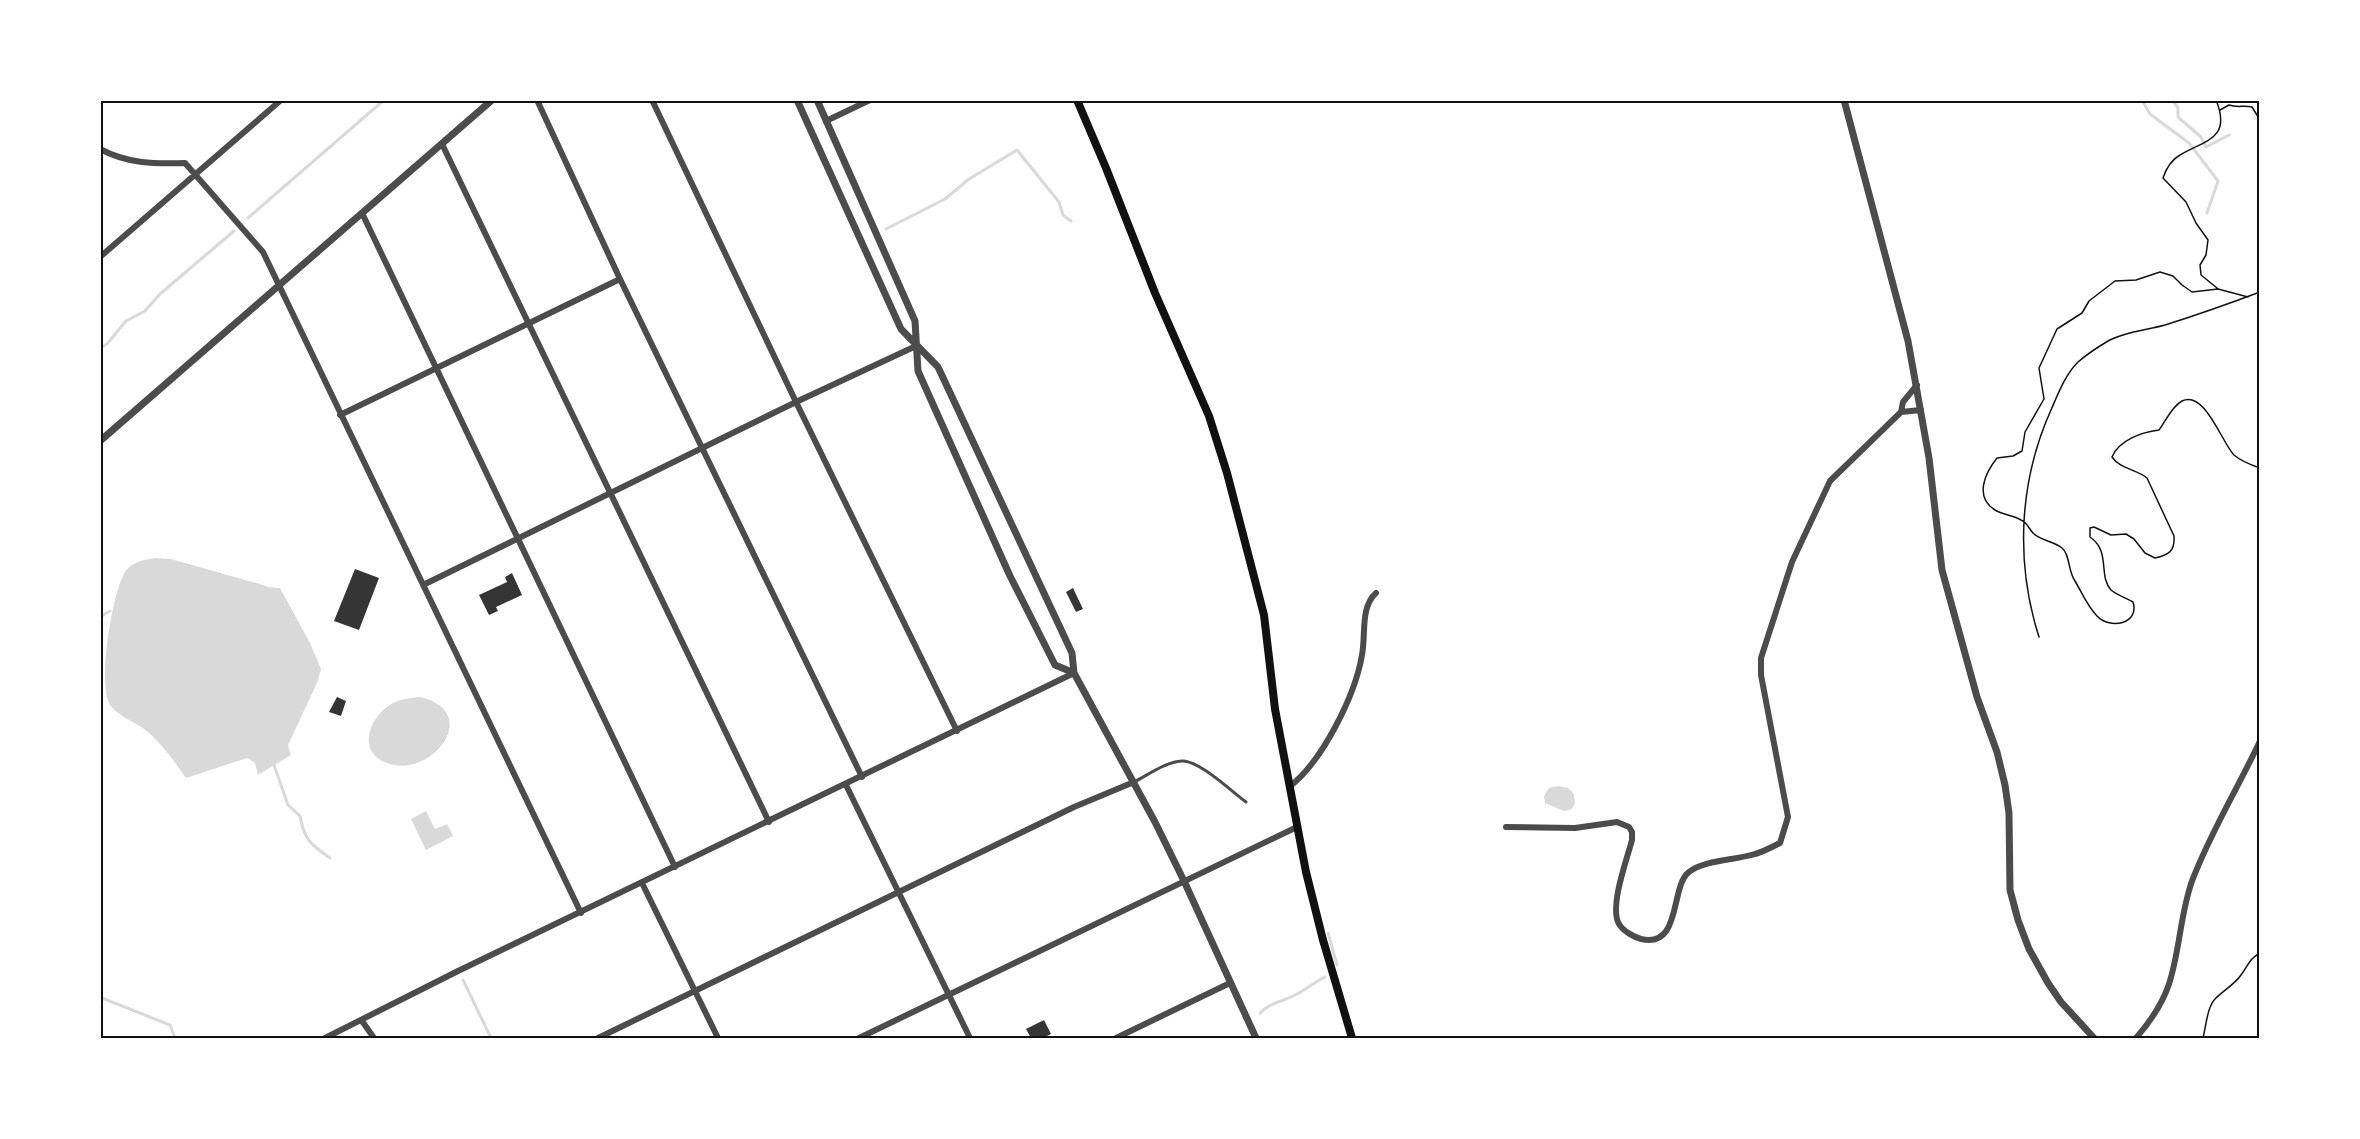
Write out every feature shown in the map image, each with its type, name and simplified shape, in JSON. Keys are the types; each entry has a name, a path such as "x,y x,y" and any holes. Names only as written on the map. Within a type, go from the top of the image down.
{"main road":[{"path":"1077,100 1155,293 1209,416 1227,473 1264,615 1275,709 1297,827 1323,940 1352,1038"}],"street":[{"path":"100,257 281,100"},
{"path":"100,441 492,100"},
{"path":"537,100 620,279 862,777"},
{"path":"652,100 957,731"},
{"path":"797,100 901,329 938,367 1072,653 1074,673 1134,782 1184,881 1256,1038"},
{"path":"817,100 915,321 918,371 1011,576 1055,665 1074,673"},
{"path":"826,121 870,100"},
{"path":"1844,100 1895,290 1917,385 1931,468 1942,570 1977,697 2006,785 2009,813 2010,890 2018,920 2033,957 2061,1002 2094,1038"},
{"path":"442,144 769,822"},
{"path":"100,149 120,158 141,163 185,163 263,252 280,283 340,415 581,913"},
{"path":"362,213 675,867"},
{"path":"340,415 620,279"},
{"path":"423,585 796,402 916,346"},
{"path":"1506,827 1575,828 1617,822 1629,827 1632,840 1618,895 1618,922 1626,931 1640,939 1649,940 1656,938 1668,928 1682,883 1689,872 1701,866 1755,854 1780,843 1788,817 1761,675 1761,658 1792,562 1830,481 1901,412 1903,402 1917,385"},
{"path":"1901,412 1921,410"},
{"path":"1289,787 1301,778 1319,753 1347,705 1362,656 1367,606 1376,592"},
{"path":"325,1038 458,971 1074,673"},
{"path":"2136,1038 2149,1023 2165,994 2192,880 2259,741"},
{"path":"598,1038 1074,807 1134,782"},
{"path":"846,785 970,1038"},
{"path":"860,1038 1297,827"},
{"path":"642,883 717,1038"},
{"path":"1116,1038 1230,983"},
{"path":"362,1021 374,1038"}],"lane":[{"path":"1134,782 1170,764 1186,761 1202,769 1246,802"}],"path":[{"path":"2216,100 2220,110 2220,129 2215,137 2178,156 2167,167 2163,178 2186,202 2196,223 2206,233 2208,240 2206,255 2200,265 2201,275 2218,289"},
{"path":"2220,110 2229,105 2235,108 2244,105 2252,107 2259,120"},
{"path":"2248,297 2218,289 2192,292 2181,285 2174,276 2160,272 2136,280 2115,281 2089,301 2082,313 2057,329 2039,368 2044,399 2025,432 2022,451 2013,456 1997,458 1987,471 1983,484 1985,501 1994,509 2023,520 2033,533 2062,548 2067,554 2073,580 2098,618 2115,624 2128,621 2135,608 2133,602 2112,590 2108,584 2100,548 2090,537 2090,528 2094,527 2111,535 2126,534 2134,539 2145,553 2155,558 2168,555 2175,546 2174,536 2147,478 2142,473 2116,464 2112,457 2115,451 2133,437 2159,430 2181,401 2189,400 2199,403 2207,411 2235,455 2259,468"},
{"path":"2039,637 2032,615 2023,520 2034,452 2062,385 2078,362 2110,340 2214,310 2259,292"},
{"path":"2203,1038 2209,1008 2215,998 2241,976 2250,959 2259,953"}],"shaded area":[{"path":"155,558 171,559 268,587 280,588 310,643 321,669 317,683 288,745 291,755 258,775 255,763 247,758 186,778 156,739 110,705 106,694 106,660 111,619 119,585 124,574 133,564"},
{"path":"420,697 439,705 448,716 449,729 444,742 434,754 420,762 404,766 387,763 377,758 371,751 369,734 378,716 393,703"},
{"path":"1558,786 1568,788 1574,794 1575,803 1572,809 1564,811 1545,803 1544,796 1549,788"},
{"path":"426,811 435,829 447,824 453,836 426,850 411,819"}],"building":[{"path":"355,569 379,578 359,630 334,621"},
{"path":"512,573 522,595 496,607 498,611 489,615 479,595 507,582 505,577"},
{"path":"1073,588 1083,609 1076,612 1066,592"},
{"path":"337,697 346,701 341,716 329,712"},
{"path":"1044,1020 1051,1034 1043,1038 1031,1038 1026,1029"}],"waterway":[{"path":"248,218 384,100"},
{"path":"2142,100 2150,114 2189,143 2218,181 2207,213"},
{"path":"2172,100 2178,108 2178,117 2201,137 2206,147 2229,135"},
{"path":"886,229 945,199 969,179 1017,150 1059,202 1063,215 1071,221"},
{"path":"100,348 107,344 126,321 145,311 160,294 234,231"},
{"path":"100,617 110,611"},
{"path":"274,765 288,805 300,816 306,836 313,845 330,858"},
{"path":"1328,933 1337,965"},
{"path":"1260,1013 1325,977"},
{"path":"463,980 491,1038"},
{"path":"100,995 102,998 170,1025 175,1038"}]}
